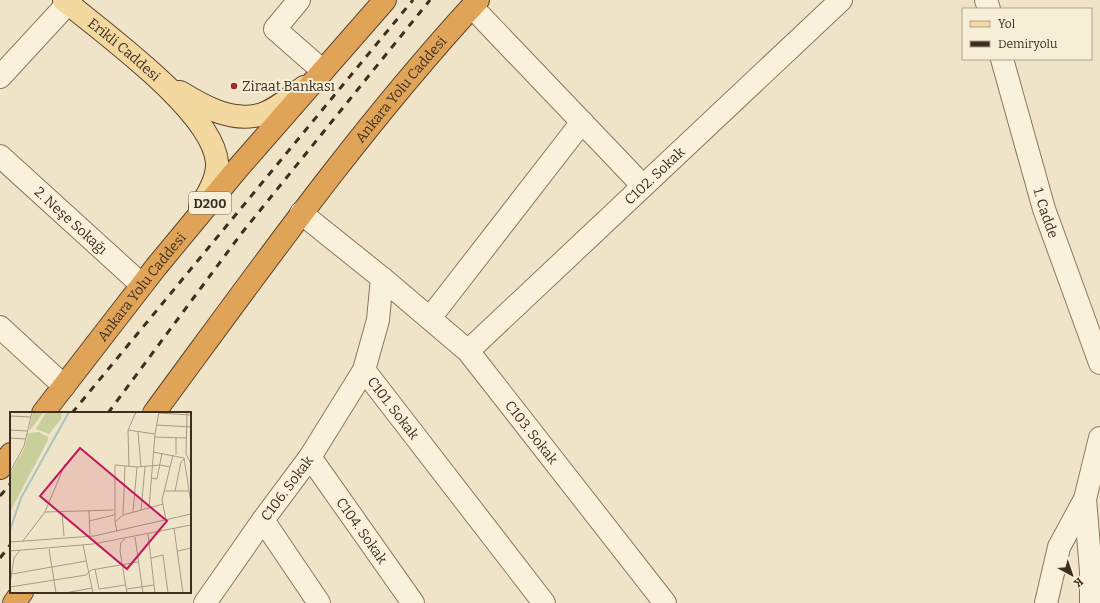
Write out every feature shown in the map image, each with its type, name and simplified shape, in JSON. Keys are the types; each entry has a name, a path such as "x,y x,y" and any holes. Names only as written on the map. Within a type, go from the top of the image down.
{"highway":[{"name":"Ankara Yolu Caddesi","path":"44,412 142,285 188,229 385,0"},
{"name":"Ankara Yolu Caddesi","path":"155,412 301,213 358,141 475,4"},
{"path":"0,468 10,455"},
{"path":"14,603 21,593"}],"main road":[{"name":"Erikli Caddesi","path":"68,1 165,83"},
{"path":"165,83 216,111 235,117 259,115 282,102 321,73"},
{"path":"165,83 193,114 211,142 217,162 215,177 209,192 188,229"}],"street":[{"path":"299,0 275,29 321,73"},
{"path":"0,77 68,1"},
{"path":"475,4 582,122 643,186"},
{"name":"C102. Sokak","path":"468,351 643,186 829,4"},
{"name":"1. Cadde","path":"1002,60 1044,209 1100,363"},
{"path":"430,318 582,122"},
{"name":"2. Neşe Sokağı","path":"0,156 142,285"},
{"path":"301,213 382,278"},
{"name":"C103. Sokak","path":"382,278 468,351 665,603"},
{"name":"C101. Sokak","path":"382,278 378,320 364,370 544,603"},
{"path":"0,327 64,386"},
{"name":"C106. Sokak","path":"215,599 263,520 310,457 364,370"},
{"path":"1046,603 1059,547 1085,498 1100,438"},
{"name":"C104. Sokak","path":"310,457 413,603"},
{"path":"1085,498 1091,571 1091,603"},
{"path":"263,520 319,603"}],"railway":[{"path":"73,412 413,0"},
{"path":"109,412 241,234 430,0"},
{"path":"0,496 10,484"},
{"path":"0,558 10,545"}],"place":[{"name":"Ziraat Bankası","path":"234,86"}]}
